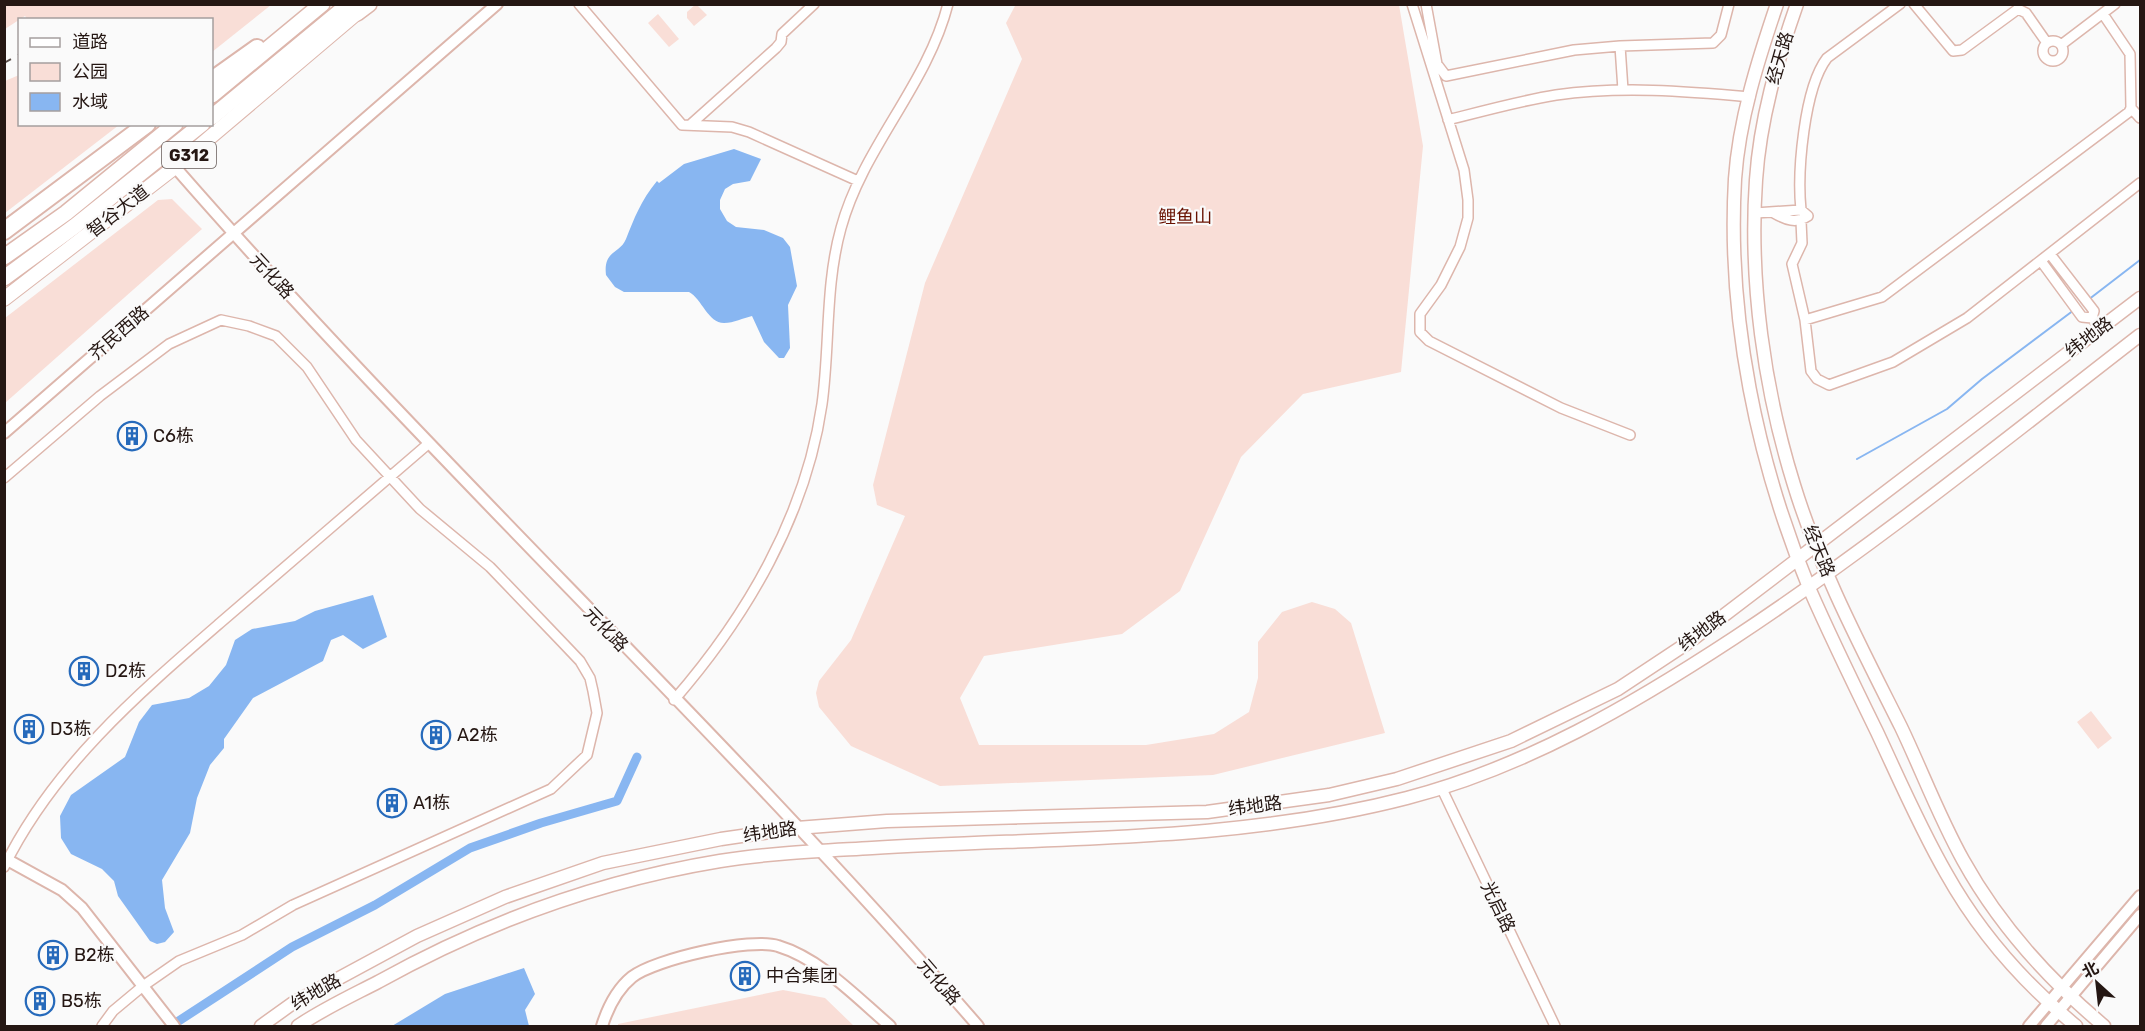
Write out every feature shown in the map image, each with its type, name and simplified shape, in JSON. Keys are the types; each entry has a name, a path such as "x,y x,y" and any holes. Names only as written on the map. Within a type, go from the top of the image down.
{"highway":[{"path":"213,81 257,48 308,4"},
{"path":"213,94 322,4"},
{"name":"智谷大道","path":"213,116 360,7"},
{"path":"4,231 144,126"},
{"name":"G312","path":"4,241 154,126"},
{"name":"智谷大道","path":"4,257 66,213 174,126"},
{"name":"智谷大道","path":"4,278 75,226 200,126"}],"main road":[{"name":"经天路","path":"1777,4 1750,97 1735,176 1734,238 1739,308 1759,438 1809,587 1946,874 1978,922 2012,964 2076,1026"},
{"name":"经天路","path":"1797,4 1781,48 1766,112 1756,177 1755,213 1758,294 1768,376 1777,423 1794,486 1828,575 1962,859 1993,910 2070,998 2104,1026"},
{"name":"智谷大道","path":"4,298 176,167 360,7"},
{"name":"纬地路","path":"261,1026 293,1003 417,936 505,897 603,863 721,839 797,828 886,821 1207,812 1329,795 1397,779 1511,741 1618,689 1689,642 2140,298"},
{"name":"纬地路","path":"298,1026 427,955 513,917 609,884 724,860 823,851 1145,835 1271,825 1339,813 1441,787 1559,742 1628,705 1828,575 2140,335"}],"street":[{"path":"233,233 497,4"},
{"path":"579,4 682,125 732,127 749,132 858,181"},
{"path":"690,125 776,48 781,42 782,34 814,4"},
{"path":"674,700 720,644 768,568 810,464 827,361 833,268 841,228 858,181 925,66 948,4"},
{"path":"1412,4 1466,180 1468,218 1460,248 1448,274 1420,314 1420,332 1429,341 1561,408 1630,435"},
{"path":"1426,4 1437,64 1446,76 1574,50 1713,43 1721,35 1729,4"},
{"path":"1801,210 1798,180 1811,95 1818,70 1827,58 1900,4"},
{"path":"1914,4 1953,51 1962,50 2018,9 2026,13 2047,43"},
{"path":"2061,45 2115,4"},
{"path":"2103,14 2129,50 2132,108 2140,118"},
{"path":"2055,41 2061,45 2062,54 2057,59 2051,60 2044,53 2047,43 2055,41"},
{"path":"1620,46 1623,90"},
{"path":"1448,120 1536,99 1623,90 1682,91 1750,97"},
{"path":"1805,320 1882,297 2132,108"},
{"name":"元化路","path":"176,167 233,233 428,444 797,828 823,851 978,1026"},
{"path":"1801,221 1802,243 1792,264 1805,320 1811,371 1817,379 1829,385 1893,362 1966,318 2140,183"},
{"path":"1755,213 1774,213 1786,209 1801,210 1808,216 1801,221 1785,220 1774,213"},
{"name":"齐民西路","path":"4,433 233,233"},
{"path":"2050,254 2094,311 2092,318"},
{"path":"2041,261 2082,317 2092,318 2100,328"},
{"path":"4,478 100,396 169,344 221,320 249,326 276,336 307,367 356,440 390,477 420,509 490,567 579,661 590,678 597,713 587,755 551,789 293,905 242,935 179,961 143,986 113,1011 102,1026"},
{"path":"174,1026 82,908 62,890 6,862 35,815 83,751 139,693 428,444"},
{"name":"光启路","path":"1441,787 1555,1026"},
{"path":"2046,1026 2061,988 2140,896"},
{"path":"2029,1026 2070,998 2140,915"},
{"path":"602,1026 608,1007 618,990 650,965 754,943 767,943 788,949 812,964 890,1026"}],"green space":[{"path":"5,4 271,4 213,51 213,18 26,18 25,16 18,18 18,21 5,29"},
{"path":"696,4 707,15 694,26 687,18 687,12"},
{"name":"鲤鱼山","path":"1016,4 1399,5 1423,146 1401,372 1303,394 1241,457 1180,591 1122,634 984,656 960,698 979,745 1146,745 1214,734 1249,712 1258,678 1258,642 1282,612 1312,602 1335,609 1351,623 1385,733 1213,775 940,786 851,746 819,707 816,693 819,681 851,640 905,516 877,505 873,485 925,283 1022,59 1006,23"},
{"path":"658,14 679,39 669,47 648,23"},
{"path":"18,75 18,126 118,126 5,213 5,81"},
{"path":"172,199 202,229 5,403 5,318 158,200"},
{"path":"2091,711 2112,738 2098,749 2077,722"},
{"path":"783,990 825,998 854,1026 618,1026 618,1024"}],"water":[{"path":"734,149 761,159 750,181 733,184 725,189 720,200 720,209 727,221 736,227 764,230 783,238 790,247 797,286 788,305 790,348 784,358 779,358 764,342 752,316 731,322 718,322 689,292 624,292 615,287 606,275 609,257 623,244 642,202 657,181 659,183 684,164"},
{"path":"373,595 387,637 363,649 343,635 331,640 323,661 253,698 224,739 224,748 210,765 197,798 190,833 162,880 165,908 174,932 165,942 157,944 150,941 118,896 114,881 102,869 71,854 61,838 60,816 71,795 125,757 139,722 152,705 189,698 209,686 226,665 235,640 252,629 295,621 315,611"},
{"path":"524,968 535,994 525,1010 529,1026 392,1026 445,994"}],"waterway":[{"path":"2088,300 2140,260"},
{"path":"1857,459 1947,409 1982,379 2074,310"},
{"path":"171,1026 292,947 375,905 470,848 541,823 617,801 637,757"}],"railway":[{"path":"4,63 18,55"}],"place":[{"name":"C6栋","path":"132,436"},
{"name":"D2栋","path":"84,671"},
{"name":"D3栋","path":"29,729"},
{"name":"A2栋","path":"436,735"},
{"name":"A1栋","path":"392,803"},
{"name":"B2栋","path":"53,955"},
{"name":"中合集团","path":"745,976"},
{"name":"B5栋","path":"40,1001"}]}
